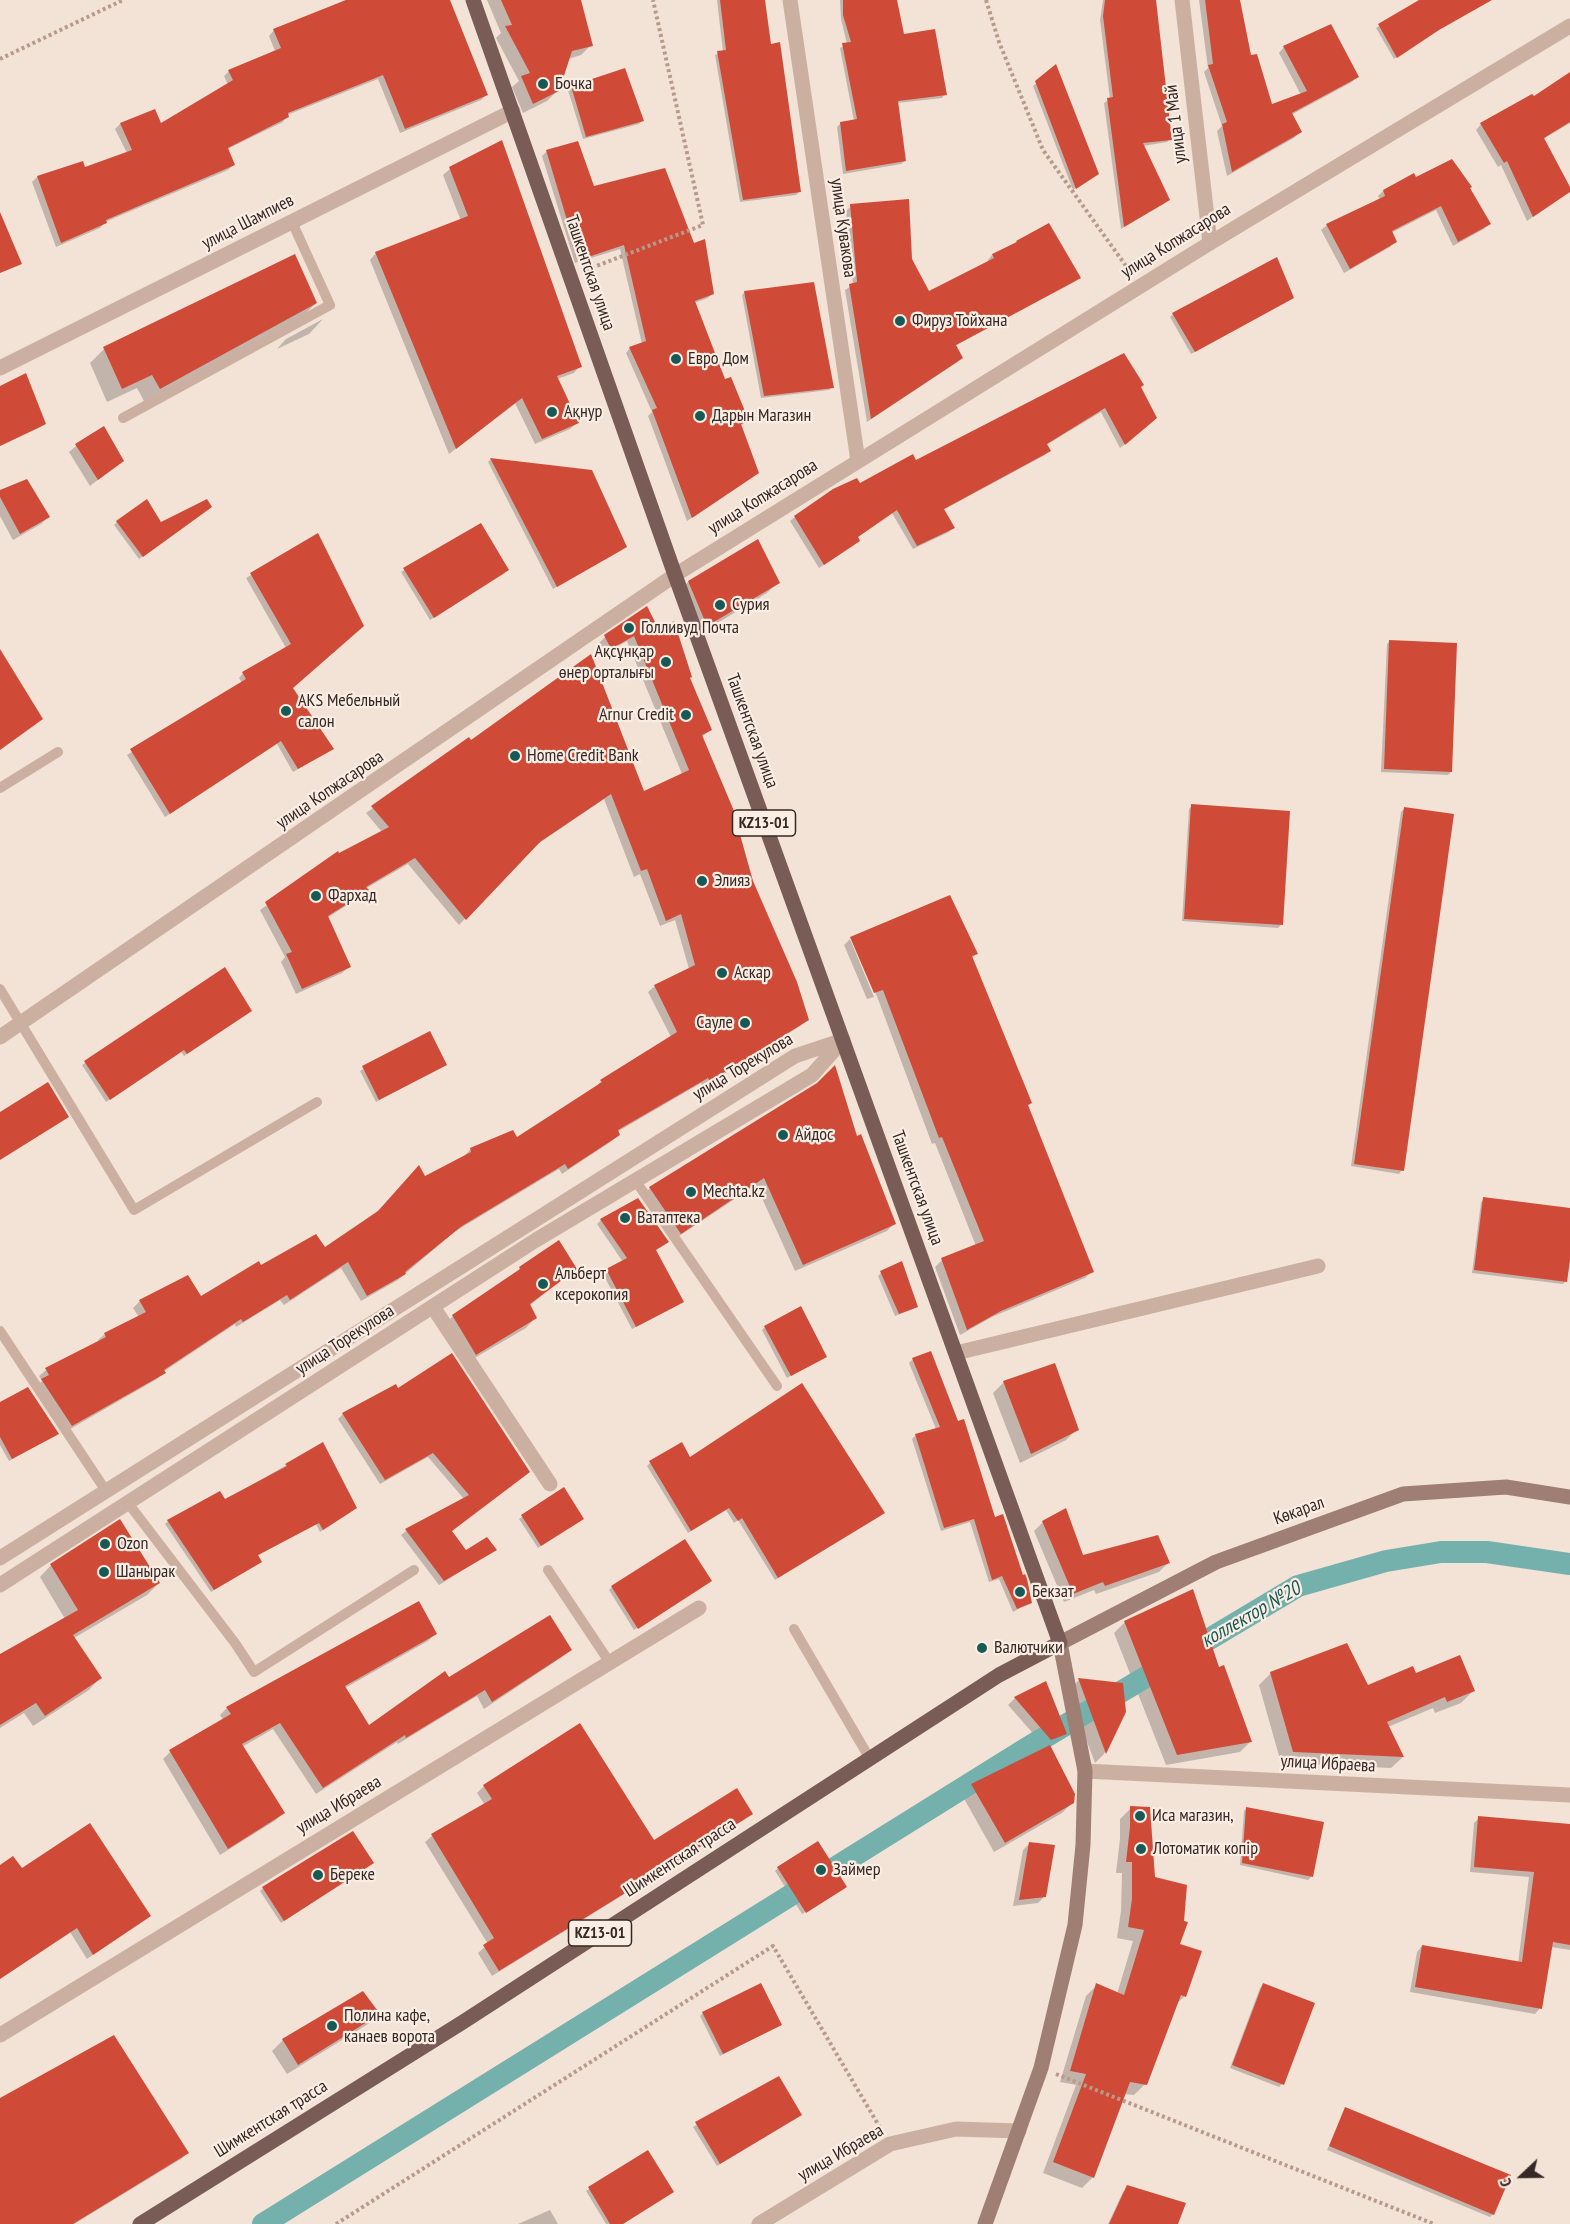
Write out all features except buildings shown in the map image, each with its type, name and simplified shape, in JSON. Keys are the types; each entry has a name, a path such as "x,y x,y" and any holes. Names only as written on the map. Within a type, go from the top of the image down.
{"main road":[{"name":"Ташкентская улица","path":"473,0 675,575 1060,1643"},
{"name":"Көкарал","path":"1060,1643 1216,1562 1403,1494 1506,1487 1570,1497"},
{"name":"Шимкентская трасса","path":"140,2224 463,2022 999,1676 1060,1643"},
{"path":"985,2224 1041,2068 1074,1925 1083,1845 1085,1771 1060,1643"}],"street":[{"name":"улица Кувакова","path":"790,0 858,461"},
{"name":"улица 1 Май","path":"1182,0 1210,243"},
{"name":"улица Копжасарова","path":"0,1037 675,575 1210,243 1570,26"},
{"name":"улица Шампиев","path":"0,368 513,111"},
{"name":"улица Торекулова","path":"0,1585 537,1240 812,1075 843,1040"},
{"name":"улица Торекулова","path":"0,1558 795,1056 843,1040"},
{"path":"956,1353 1318,1266"},
{"path":"433,1306 550,1484"},
{"name":"улица Ибраева","path":"0,2035 699,1608"},
{"name":"улица Ибраева","path":"1085,1771 1570,1795"},
{"name":"улица Ибраева","path":"759,2224 890,2144 956,2128 1019,2131"}],"lane":[{"path":"123,418 330,305 292,222"},
{"path":"0,788 58,752"},
{"path":"0,988 134,1210 317,1102"},
{"path":"635,1180 777,1386"},
{"path":"0,1331 106,1491"},
{"path":"128,1503 235,1643 254,1672 414,1570"},
{"path":"548,1570 610,1663"},
{"path":"794,1629 870,1759"}],"path":[{"path":"0,59 123,0"},
{"path":"570,276 703,225 653,0"},
{"path":"986,0 999,42 1043,150 1140,286"},
{"path":"336,2224 773,1946 890,2144"},
{"path":"1041,2068 1434,2224"}],"waterway":[{"name":"коллектор №20","path":"263,2224 1027,1748 1298,1586 1386,1561 1441,1552 1487,1552 1570,1564"}],"place":[{"name":"Бочка","path":"543,84"},
{"name":"Фируз Тойхана","path":"900,321"},
{"name":"Евро Дом","path":"676,359"},
{"name":"Ақнур","path":"552,412"},
{"name":"Дарын Магазин","path":"700,416"},
{"name":"Сурия","path":"720,605"},
{"name":"Голливуд Почта","path":"629,628"},
{"name":"Ақсұнқар өнер орталығы","path":"666,662"},
{"name":"AKS Мебельный салон","path":"286,711"},
{"name":"Arnur Credit","path":"686,715"},
{"name":"Home Credit Bank","path":"515,756"},
{"name":"Элияз","path":"702,881"},
{"name":"Фархад","path":"316,896"},
{"name":"Аскар","path":"722,973"},
{"name":"Сауле","path":"745,1023"},
{"name":"Айдос","path":"783,1135"},
{"name":"Mechta.kz","path":"691,1192"},
{"name":"Ватаптека","path":"625,1218"},
{"name":"Альберт ксерокопия","path":"543,1284"},
{"name":"Ozon","path":"105,1544"},
{"name":"Шанырак","path":"104,1572"},
{"name":"Бекзат","path":"1020,1592"},
{"name":"Валютчики","path":"982,1648"},
{"name":"Иса магазин,","path":"1140,1816"},
{"name":"Лотоматик копір","path":"1141,1849"},
{"name":"Займер","path":"821,1870"},
{"name":"Береке","path":"318,1875"},
{"name":"Полина кафе, канаев ворота","path":"332,2026"}]}
